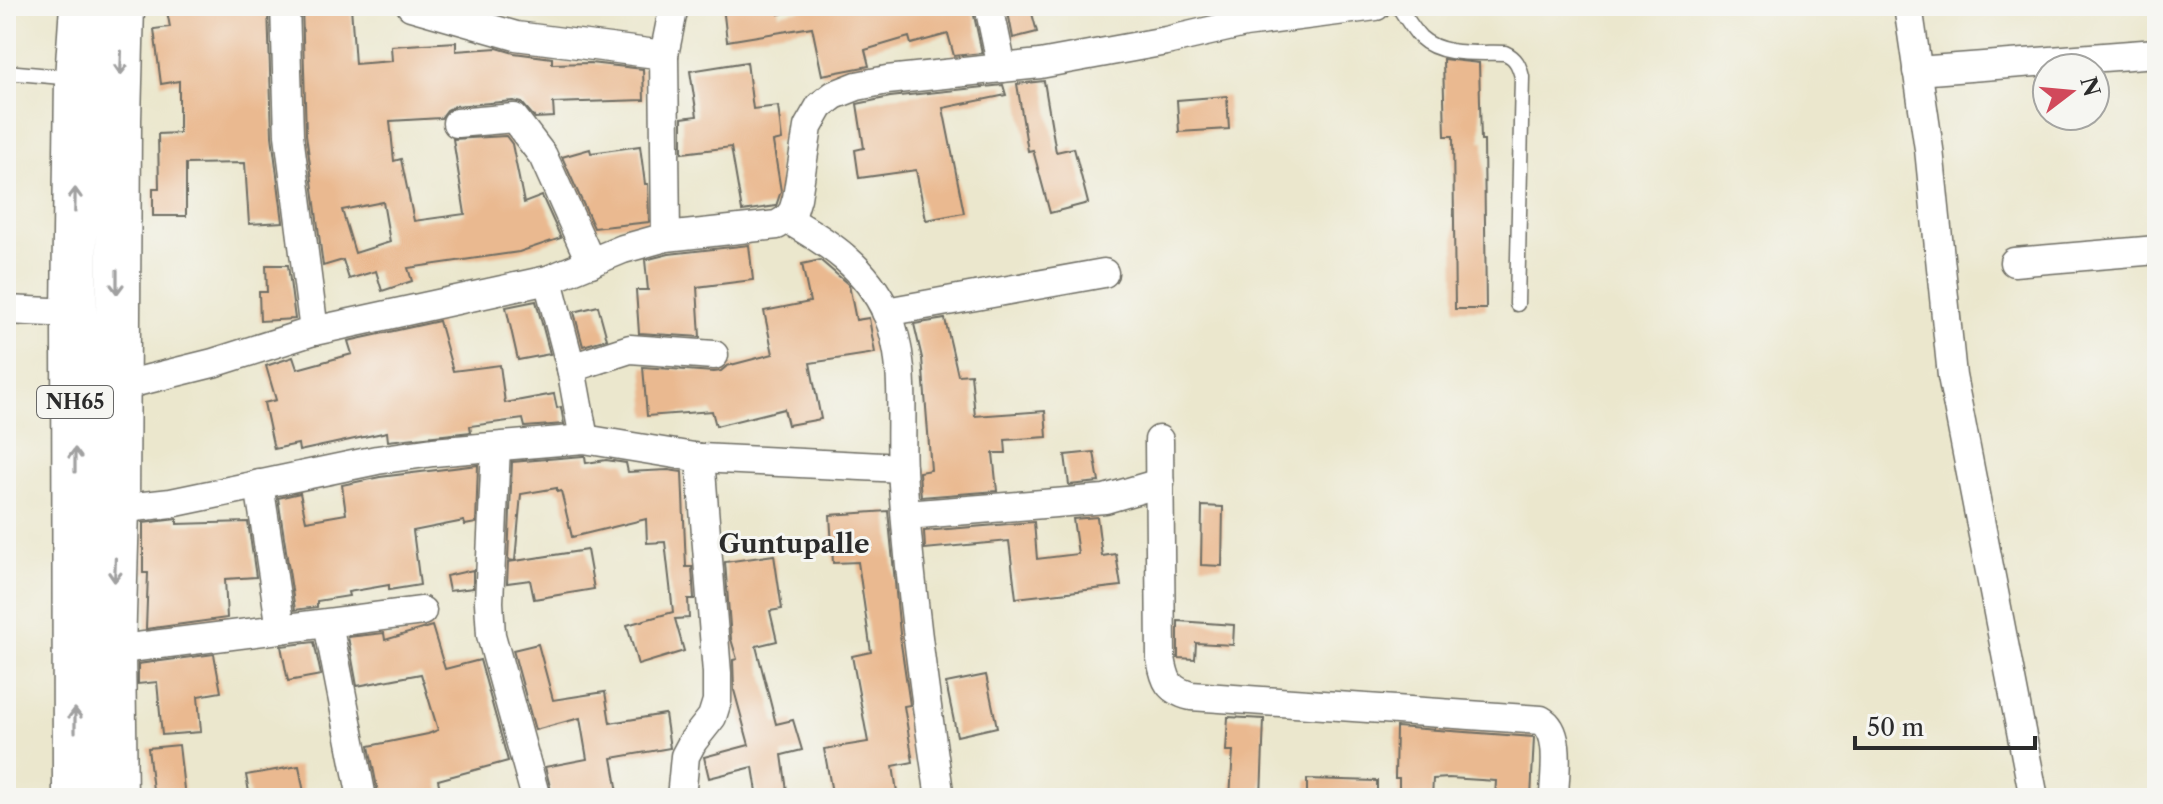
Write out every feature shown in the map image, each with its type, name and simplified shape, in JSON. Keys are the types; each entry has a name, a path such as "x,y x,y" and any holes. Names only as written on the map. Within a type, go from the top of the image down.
{"highway":[{"name":"NH65","path":"75,798 74,313 77,78 82,6"},
{"name":"NH65","path":"115,798 113,650 122,6"}],"street":[{"path":"285,6 289,135 314,331"},
{"path":"411,6 516,36 664,55"},
{"path":"666,237 664,55 674,6"},
{"path":"989,6 1002,68"},
{"path":"75,399 213,363 314,331 548,280 623,249 666,237 777,225 793,211 808,127 820,106 834,95 857,86 1040,64 1245,23 1376,6"},
{"path":"1908,6 1925,70 1929,149 1952,376 2034,798"},
{"path":"1925,70 2157,53"},
{"path":"457,123 514,118 543,156 591,263"},
{"path":"787,219 847,258 871,286 886,312 896,339 906,515 940,798"},
{"path":"2014,262 2157,250"},
{"path":"886,312 1104,273"},
{"path":"548,280 571,368 584,439"},
{"path":"6,310 74,313"},
{"path":"571,368 630,349 714,355"},
{"path":"117,509 171,503 377,460 584,439 700,458 902,468"},
{"path":"1159,440 1161,658 1169,685 1178,692 1207,697 1541,720 1548,724 1556,742 1554,798"},
{"path":"496,447 489,602 491,635 536,798"},
{"path":"681,798 685,756 712,717 717,701 700,458"},
{"path":"906,515 1105,499 1160,483"},
{"path":"259,484 281,629"},
{"path":"113,650 422,611"},
{"path":"328,624 362,798"}],"lane":[{"path":"1398,6 1418,35 1429,44 1441,49 1505,53 1519,65 1522,77 1517,304"},
{"path":"6,72 77,78"}],"building":[{"path":"166,6 268,6 272,136 283,222 249,224 245,163 186,164 186,216 153,216 153,188 159,188 158,134 179,133 179,81 161,84 154,29 170,27"},
{"path":"302,6 351,6 355,64 392,61 391,46 456,42 456,51 497,48 552,58 552,64 590,63 643,69 644,100 553,103 554,117 535,118 522,103 513,101 455,106 441,118 390,121 394,161 401,159 414,221 465,214 453,139 506,136 512,144 524,203 542,196 561,238 519,252 408,268 412,281 382,291 376,271 349,279 343,260 323,266 306,134","holes":["383,202 390,242 355,253 342,210"]},
{"path":"723,6 778,6 779,14 817,6 972,6 982,53 954,56 948,34 911,44 909,37 865,50 869,66 822,75 812,27 727,41"},
{"path":"1030,6 1037,32 1013,38 1007,7"},
{"path":"1443,59 1479,63 1481,141 1484,141 1486,309 1455,309 1453,136 1445,136"},
{"path":"747,62 753,109 778,106 782,140 773,142 781,191 776,206 742,211 731,147 682,153 682,118 697,116 690,71"},
{"path":"1044,81 1056,152 1074,148 1088,203 1050,213 1033,150 1028,151 1017,84"},
{"path":"1003,85 1006,95 943,108 964,213 926,220 916,170 859,178 855,150 864,148 857,104 890,97"},
{"path":"1227,96 1229,129 1179,132 1177,100"},
{"path":"640,146 645,184 648,184 649,222 594,228 562,157 590,149 591,153"},
{"path":"749,245 753,280 697,287 700,337 639,333 636,290 648,290 645,260 669,254"},
{"path":"820,260 849,285 856,320 869,318 875,353 810,363 821,419 788,425 784,409 716,426 712,411 647,416 643,367 714,372 773,354 764,311 810,302 802,264"},
{"path":"266,265 288,265 295,319 260,321 259,292 267,292"},
{"path":"536,301 550,354 518,360 506,307"},
{"path":"598,306 607,339 583,346 574,312"},
{"path":"945,319 958,375 971,374 975,416 1045,411 1047,437 1005,440 1006,453 993,453 997,491 921,497 919,472 931,470 922,358 914,324"},
{"path":"439,321 453,371 500,365 505,403 554,394 557,408 561,407 564,424 525,427 523,419 470,426 471,432 388,441 387,432 299,451 298,444 274,449 264,403 276,400 266,366 293,357 297,369 352,354 348,341"},
{"path":"1094,452 1099,482 1069,485 1065,455"},
{"path":"585,456 586,463 606,460 626,463 628,472 682,472 686,567 692,567 694,599 688,599 689,618 675,619 684,651 638,665 627,625 673,612 665,542 647,543 646,519 572,537 561,491 557,492 557,488 521,494 515,561 508,560 512,462"},
{"path":"478,465 476,523 465,525 464,521 413,531 420,585 389,590 389,585 348,592 349,596 317,601 317,607 295,610 278,498 300,493 306,521 346,514 342,485"},
{"path":"1202,506 1223,507 1222,566 1201,565"},
{"path":"888,511 910,705 904,706 913,762 893,766 898,798 833,798 824,749 868,742 852,656 871,652 858,562 833,563 830,515"},
{"path":"1097,517 1102,556 1116,554 1121,586 1016,598 1009,541 925,549 924,531 1034,522 1037,559 1078,554 1073,519"},
{"path":"177,519 177,524 248,522 256,577 225,579 227,618 146,629 148,573 143,573 143,523"},
{"path":"587,550 594,589 534,599 530,580 507,583 508,562"},
{"path":"774,555 782,609 770,611 777,641 756,646 776,724 793,720 802,750 782,755 788,798 758,798 753,767 709,778 704,757 749,745 734,690 733,660 737,659 731,639 725,562"},
{"path":"473,570 473,588 449,591 446,576"},
{"path":"1178,621 1234,625 1233,645 1196,643 1195,659 1178,658"},
{"path":"432,626 445,669 480,660 508,761 438,780 442,798 379,798 369,746 438,730 421,674 357,686 348,637 384,633 385,640"},
{"path":"314,642 321,675 288,681 281,646"},
{"path":"538,644 553,700 605,692 610,723 665,714 670,748 612,758 619,798 584,798 583,793 553,798 545,767 587,759 580,718 535,730 513,650"},
{"path":"214,654 221,692 198,696 201,732 162,735 157,682 138,684 138,664"},
{"path":"986,675 997,727 957,736 946,683"},
{"path":"1228,717 1264,719 1261,798 1230,798 1233,751 1226,751"},
{"path":"1396,727 1534,737 1531,798 1495,798 1496,781 1449,778 1433,779 1432,798 1399,798 1399,778 1395,778"},
{"path":"179,745 185,798 154,798 148,748"},
{"path":"299,766 305,798 250,798 246,775"},
{"path":"1307,779 1377,781 1377,798 1307,798"}],"district":[{"name":"Guntupalle","path":"794,544"}]}
